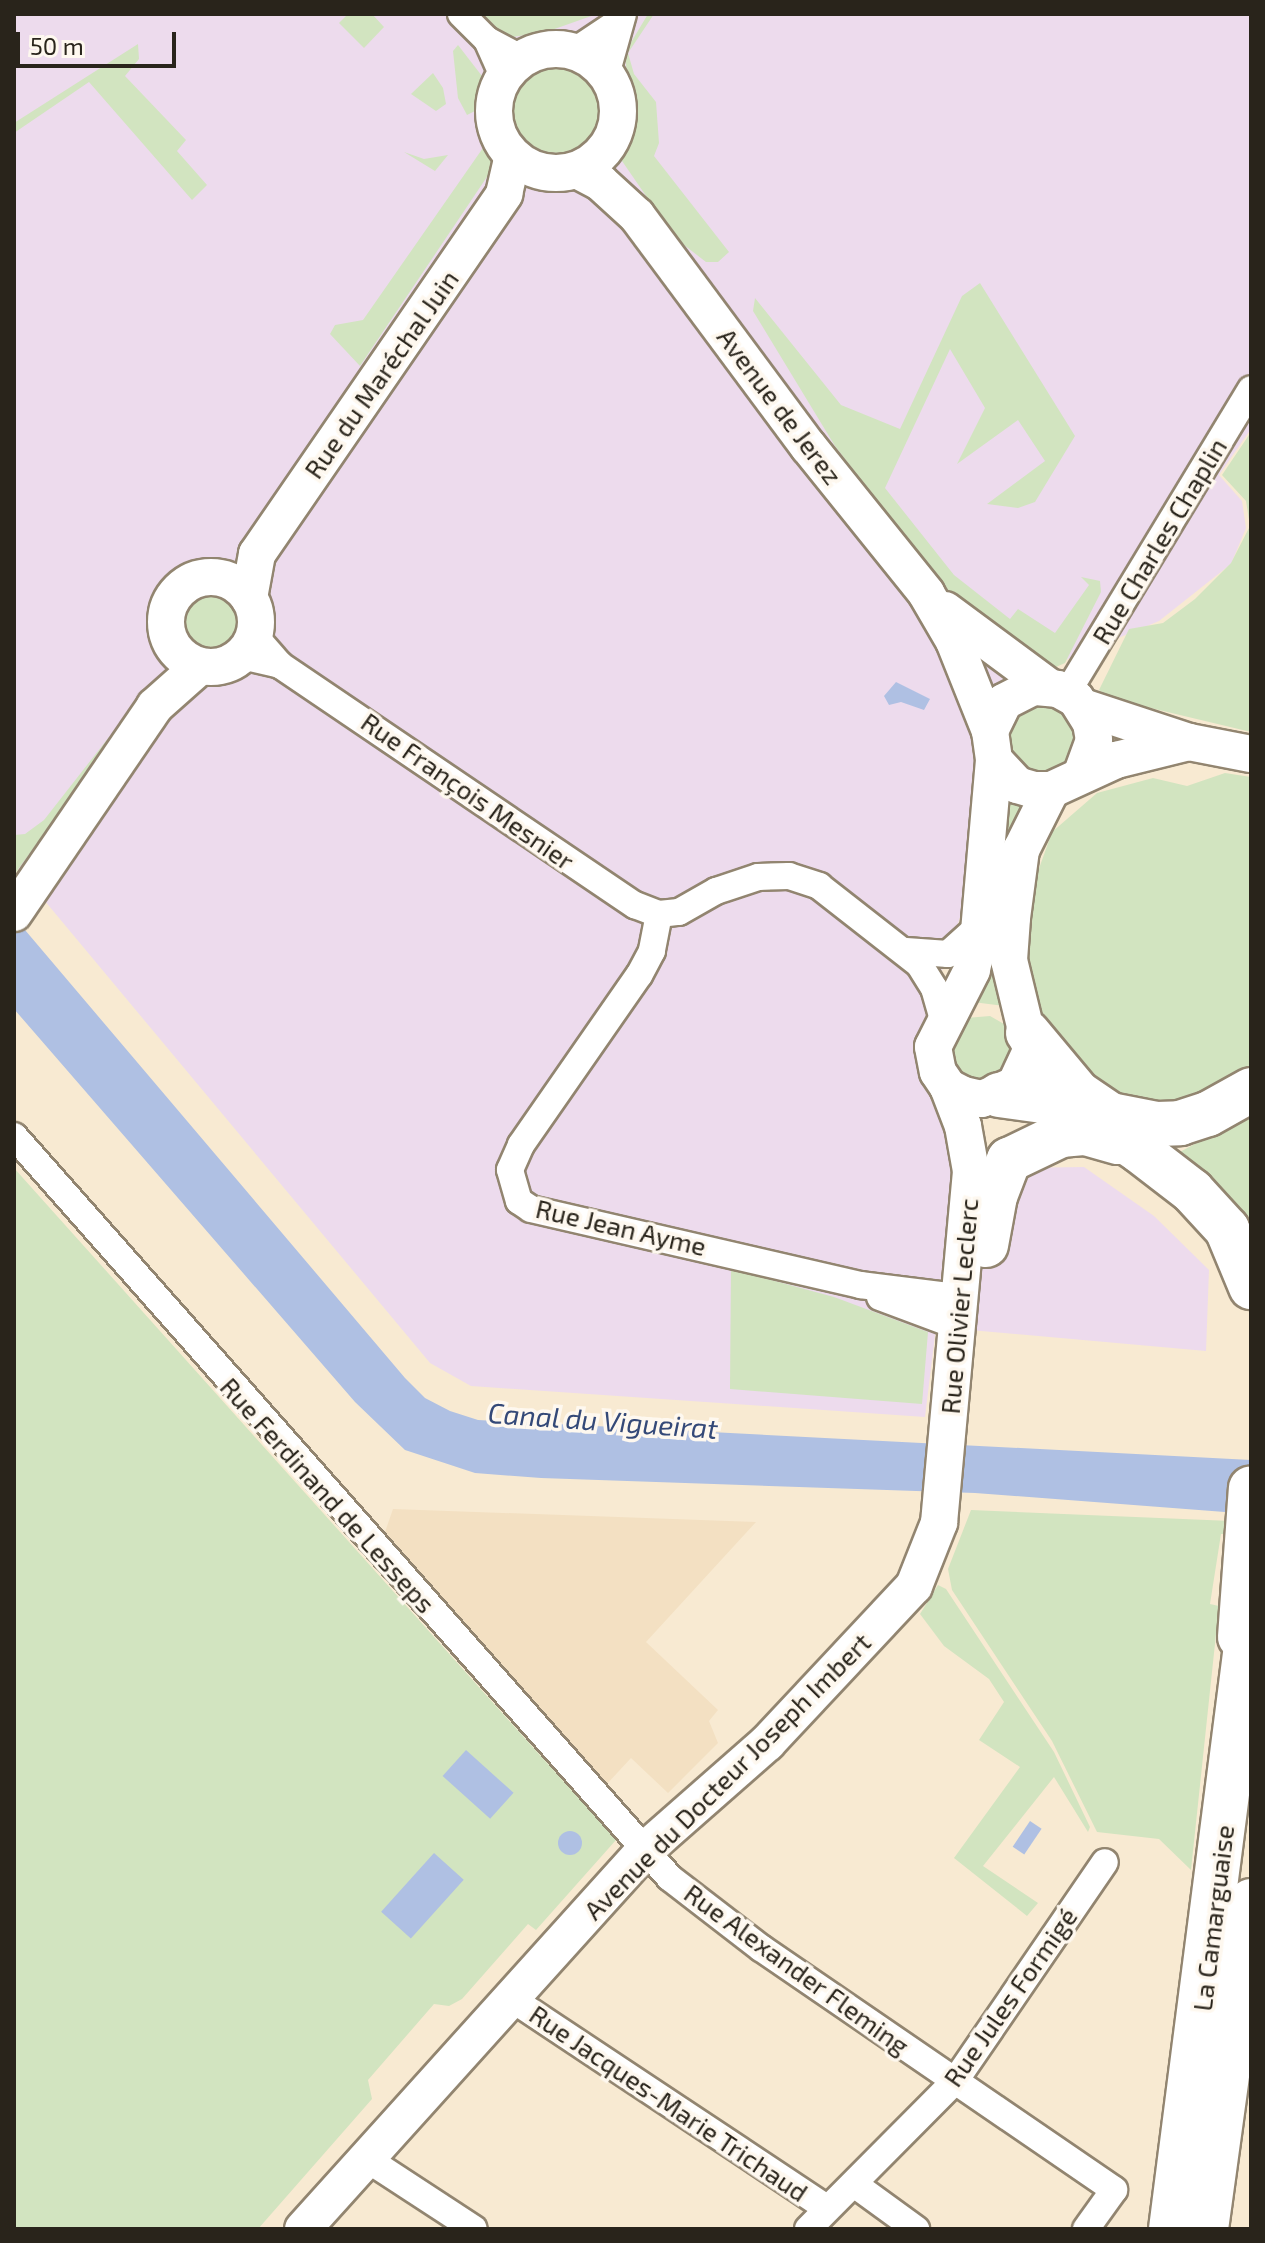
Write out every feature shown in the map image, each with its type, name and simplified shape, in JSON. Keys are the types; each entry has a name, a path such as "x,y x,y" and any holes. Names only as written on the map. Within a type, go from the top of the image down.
{"highway":[{"path":"1028,1033 1078,1093 1111,1115 1157,1124 1180,1123 1208,1114 1251,1090"},
{"path":"997,1095 1071,1105 1140,1151 1192,1191 1227,1229 1251,1287"},
{"path":"986,1245 1001,1174 1009,1160 1037,1142 1086,1133 1140,1151"},
{"path":"1233,1752 1251,1488"},
{"name":"La Camarguaise","path":"1171,2229 1251,1607"},
{"name":"La Camarguaise","path":"1206,2229 1251,1901"}],"main road":[{"path":"547,50 573,52 606,75 618,111 607,147 545,166 495,120 513,69 547,50"},
{"name":"Avenue de Jerez","path":"607,147 637,216"},
{"name":"Rue du Maréchal Juin","path":"249,598 257,554 504,194 545,166"},
{"name":"Avenue de Jerez","path":"545,166 601,183 637,216 808,446 926,593 954,641 992,745"},
{"name":"Rue du Maréchal Juin","path":"217,577 257,554"},
{"path":"217,577 235,584 249,598 248,646 222,666 187,656 166,627 174,597 197,579 217,577"},
{"name":"Avenue de Jerez","path":"926,593 974,635 1066,696 1189,742"},
{"path":"16,910 187,656"},
{"path":"1066,782 1094,740 1066,696 1011,697 995,715 992,745 1017,785 1066,782 1189,742 1251,754"},
{"name":"Rue Olivier Leclerc","path":"947,1428 970,1185 963,1126 934,1058 943,1020 972,970 980,925 992,745"},
{"name":"Rue Olivier Leclerc","path":"947,1428 963,1401 975,1353 986,1245 985,1126 997,1095 1015,1085 1026,1068 1028,1033 1009,960 1021,850 1066,782"},
{"path":"948,1087 982,1099 997,1095"},
{"name":"Avenue du Docteur Joseph Imbert","path":"303,2229 364,2157 512,1999 644,1851 767,1743 914,1586 930,1557 941,1507 947,1428"}],"street":[{"path":"461,14 513,69"},
{"path":"573,52 621,18"},
{"path":"606,75 621,18"},
{"name":"Rue Charles Chaplin","path":"1066,696 1251,389"},
{"name":"Rue François Mesnier","path":"248,646 635,905 659,914"},
{"path":"659,914 679,912 716,891 758,877 789,876 819,886 906,951 934,988 943,1020"},
{"name":"Rue Jean Ayme","path":"659,914 652,951 639,975 521,1145 510,1170 511,1189 531,1209 860,1285 957,1311"},
{"path":"906,951 948,954 980,925"},
{"name":"Rue Ferdinand de Lesseps","path":"14,1136 644,1851"},
{"name":"Rue Alexander Fleming","path":"644,1851 670,1878 761,1948 1114,2190 1086,2229"},
{"name":"Rue Jules Formigé","path":"808,2229 825,2207 854,2184 955,2081 1105,1862"},
{"name":"Rue Jacques-Marie Trichaud","path":"512,1999 825,2207"},
{"path":"364,2157 474,2229"},
{"path":"854,2184 916,2229"}],"shaded area":[{"path":"14,14 1251,14 1251,429 1219,475 1242,501 1246,528 1231,564 1159,621 1044,669 926,1018 919,1072 961,1169 1084,1167 1154,1216 1209,1270 1206,1351 936,1327 925,1417 471,1386 430,1363 14,864"},
{"path":"393,1509 756,1522 646,1642 718,1710 709,1721 718,1743 668,1793 631,1758 606,1785 385,1532"}],"green space":[{"path":"348,14 372,14 384,27 364,48 339,23"},
{"path":"483,14 597,14 546,32 507,38"},
{"path":"648,14 654,14 628,53 634,74 656,102 659,143 654,156 729,252 718,262 706,262 675,238 622,161 633,113 625,59 630,44"},
{"path":"138,44 139,59 125,76 186,140 177,151 207,185 192,200 89,82 14,133 14,123"},
{"path":"458,45 492,89 481,108 467,115 458,98 453,51"},
{"path":"556,67 573,70 587,79 596,93 599,110 596,127 587,141 573,150 556,153 539,150 525,141 516,127 513,110 516,93 525,79 539,70"},
{"path":"433,73 443,88 446,104 436,111 411,94"},
{"path":"485,145 499,159 360,366 330,334 335,325 363,320"},
{"path":"404,152 424,159 448,155 435,171"},
{"path":"980,283 1075,436 1035,502 1018,508 987,504 1045,461 1018,420 957,464 985,408 950,349 885,488 954,575 1010,619 1018,609 1055,633 1089,585 1081,577 1100,581 1101,592 1065,663 1056,667 1041,663 971,615 937,580 835,446 753,311 755,298 841,405 900,429 962,296"},
{"path":"1251,432 1251,732 1113,699 1099,690 1129,629 1163,623 1195,599 1231,563 1250,526 1246,501 1222,475"},
{"path":"210,590 228,596 236,604 242,622 236,640 228,648 210,654 192,648 184,640 178,622 184,604 192,596"},
{"path":"1041,704 1065,714 1075,738 1065,762 1041,772 1017,762 1007,738 1017,714"},
{"path":"109,737 113,739 14,875 14,835 25,834 44,820"},
{"path":"1225,773 1251,777 1251,1071 1184,1109 1130,1105 1087,1081 1051,1038 1033,991 1026,944 1036,877 1052,832 1097,793 1153,778 1187,786"},
{"path":"1000,798 1024,802 1003,879"},
{"path":"992,960 1004,1006 973,1002"},
{"path":"990,1016 1011,1028 1018,1065 964,1088 944,1046 966,1018"},
{"path":"1251,1114 1251,1242 1206,1173 1176,1154"},
{"path":"14,1168 616,1840 536,1930 528,1924 462,1999 449,2006 434,2004 368,2080 372,2099 258,2229 14,2229"},
{"path":"731,1269 834,1297 928,1332 922,1404 730,1389"},
{"path":"971,1510 1231,1521 1230,1534 1221,1534 1210,1604 1219,1606 1191,1870 1159,1839 1097,1832 1052,1741 952,1590 948,1569"},
{"path":"938,1585 946,1589 1054,1752 1090,1827 1088,1832 1054,1777 983,1866 1038,1903 1027,1916 954,1858 1020,1767 979,1740 1004,1702 989,1679 944,1646 920,1614"}],"water":[{"path":"896,682 930,699 924,710 901,702 889,705 884,696"},
{"path":"14,917 405,1378 425,1398 450,1411 478,1420 1251,1460 1251,1514 975,1493 541,1478 475,1473 405,1450 355,1402 14,1009"},
{"path":"466,1750 514,1793 490,1819 443,1776"},
{"path":"1030,1821 1042,1829 1024,1855 1013,1847"},
{"path":"570,1831 579,1834 582,1843 579,1852 570,1855 561,1852 558,1843 561,1834"},
{"path":"434,1853 464,1880 411,1938 381,1912"}],"water label":[{"name":"Canal du Vigueirat","path":"603,1420"}]}
